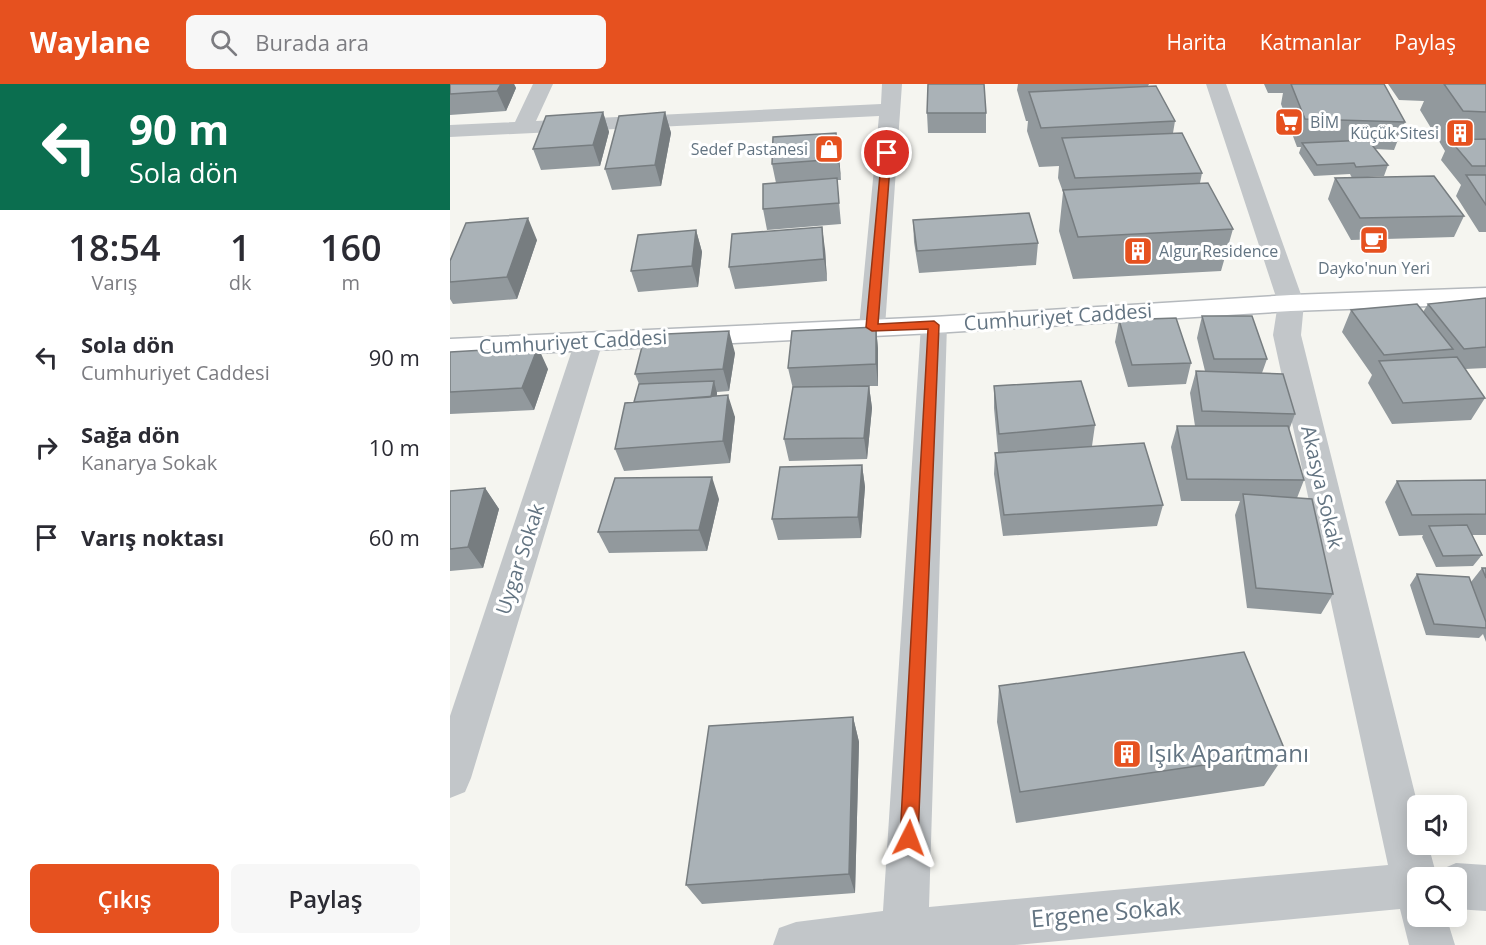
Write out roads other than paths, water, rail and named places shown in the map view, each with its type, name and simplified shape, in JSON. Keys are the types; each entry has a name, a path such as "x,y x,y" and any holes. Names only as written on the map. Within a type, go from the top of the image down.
{"main road":[{"name":"Cumhuriyet Caddesi","path":"450,348 934,325 1291,303 1486,296"}],"street":[{"path":"523,126 543,84"},
{"path":"872,327 892,84"},
{"name":"Akasya Sokak","path":"1216,84 1291,303 1287,335 1419,867"},
{"path":"450,131 891,109"},
{"path":"904,938 934,325"},
{"name":"Uygar Sokak","path":"450,778 590,341"},
{"name":"Ergene Sokak","path":"1467,890 1486,888"},
{"name":"Ergene Sokak","path":"796,945 1407,896"},
{"name":"Akasya Sokak","path":"1430,927 1432,945"}],"place":[{"name":"BİM","path":"1289,122"},
{"name":"Küçük Sitesi","path":"1460,133"},
{"name":"Sedef Pastanesi","path":"829,149"},
{"name":"Dayko'nun Yeri","path":"1374,240"},
{"name":"Algur Residence","path":"1138,251"},
{"name":"Işık Apartmanı","path":"1127,754"}]}
